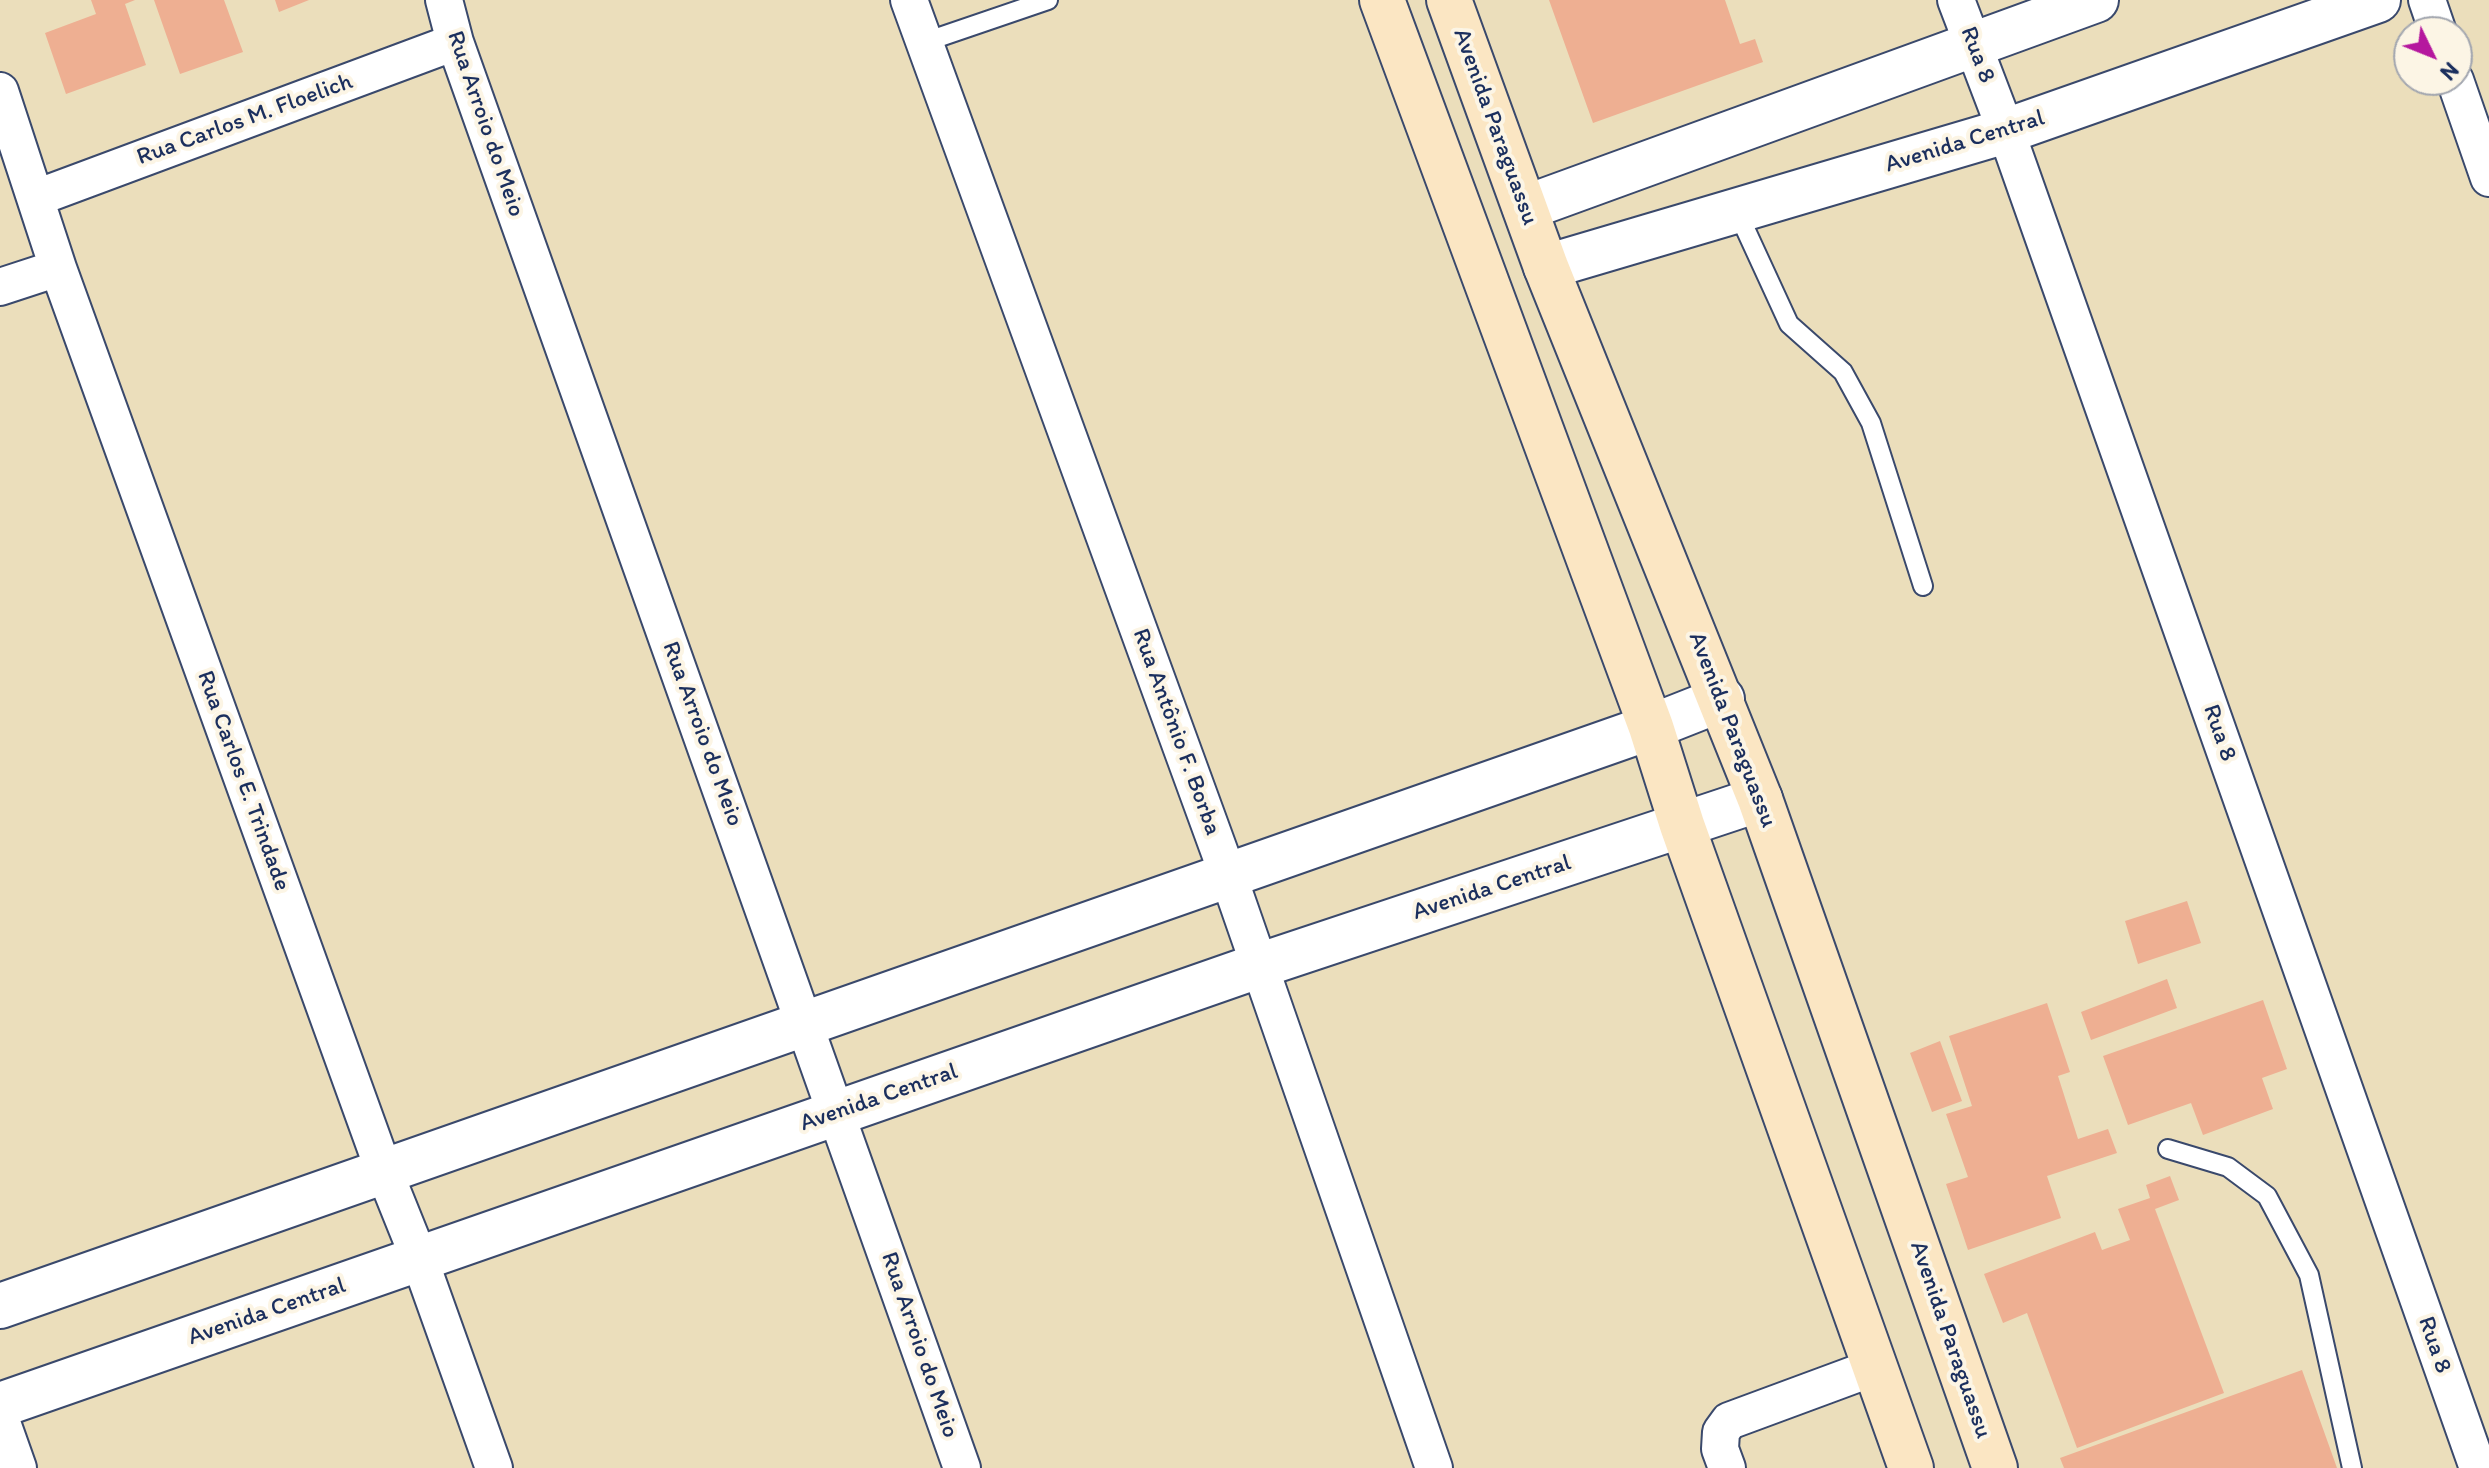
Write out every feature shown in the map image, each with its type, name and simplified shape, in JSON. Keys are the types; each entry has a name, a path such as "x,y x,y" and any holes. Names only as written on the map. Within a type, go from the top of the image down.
{"main road":[{"path":"1382,0 1651,727 1682,825 1911,1468"},
{"name":"Avenida Paraguassu","path":"1449,0 1546,267 1760,799 1995,1468"}],"street":[{"name":"Rua Arroio do Meio","path":"444,0 455,42 962,1468"},
{"name":"Rua Antônio F. Borba","path":"909,0 1228,875 1434,1468"},
{"name":"Rua 8","path":"1956,0 2006,131 2478,1468"},
{"path":"1525,208 2096,0"},
{"name":"Avenida Central","path":"1546,267 2006,131 2378,0"},
{"name":"Rua Carlos M. Floelich","path":"36,198 455,42"},
{"name":"Rua Carlos E. Trindade","path":"0,91 58,268 494,1468"},
{"path":"2461,96 2489,178"},
{"path":"0,287 58,268"},
{"path":"0,1306 1651,727 1722,699"},
{"name":"Avenida Central","path":"0,1405 1258,966 1760,799"},
{"path":"1727,1468 1720,1440 1721,1432 1729,1421 1875,1367"},
{"path":"0,1417 18,1468"}],"lane":[{"path":"925,42 1048,0"},
{"path":"1737,211 1789,324 1843,372 1871,423 1923,586"},
{"path":"2168,1149 2228,1167 2267,1196 2309,1275 2352,1468"}],"building":[{"path":"91,0 135,0 125,4 146,65 66,94 45,33 96,14"},
{"path":"154,0 224,0 243,52 180,74"},
{"path":"275,0 309,0 279,12"},
{"path":"1549,0 1725,0 1740,44 1755,39 1763,62 1593,123"},
{"path":"2187,901 2201,943 2138,964 2125,921"},
{"path":"2167,979 2177,1008 2091,1040 2081,1012"},
{"path":"2263,1000 2287,1069 2262,1078 2273,1109 2203,1135 2191,1103 2128,1125 2103,1056"},
{"path":"2047,1003 2070,1072 2058,1076 2078,1139 2108,1129 2117,1153 2047,1176 2061,1218 1968,1250 1946,1184 1968,1177 1946,1114 1972,1106 1949,1036"},
{"path":"1940,1041 1962,1101 1932,1112 1910,1053"},
{"path":"2170,1176 2179,1200 2155,1209 2224,1393 2077,1448 2027,1313 2003,1323 1984,1274 2095,1232 2102,1250 2130,1240 2118,1209 2150,1198 2146,1185"},
{"path":"2302,1370 2337,1468 2064,1468 2060,1458"}]}
